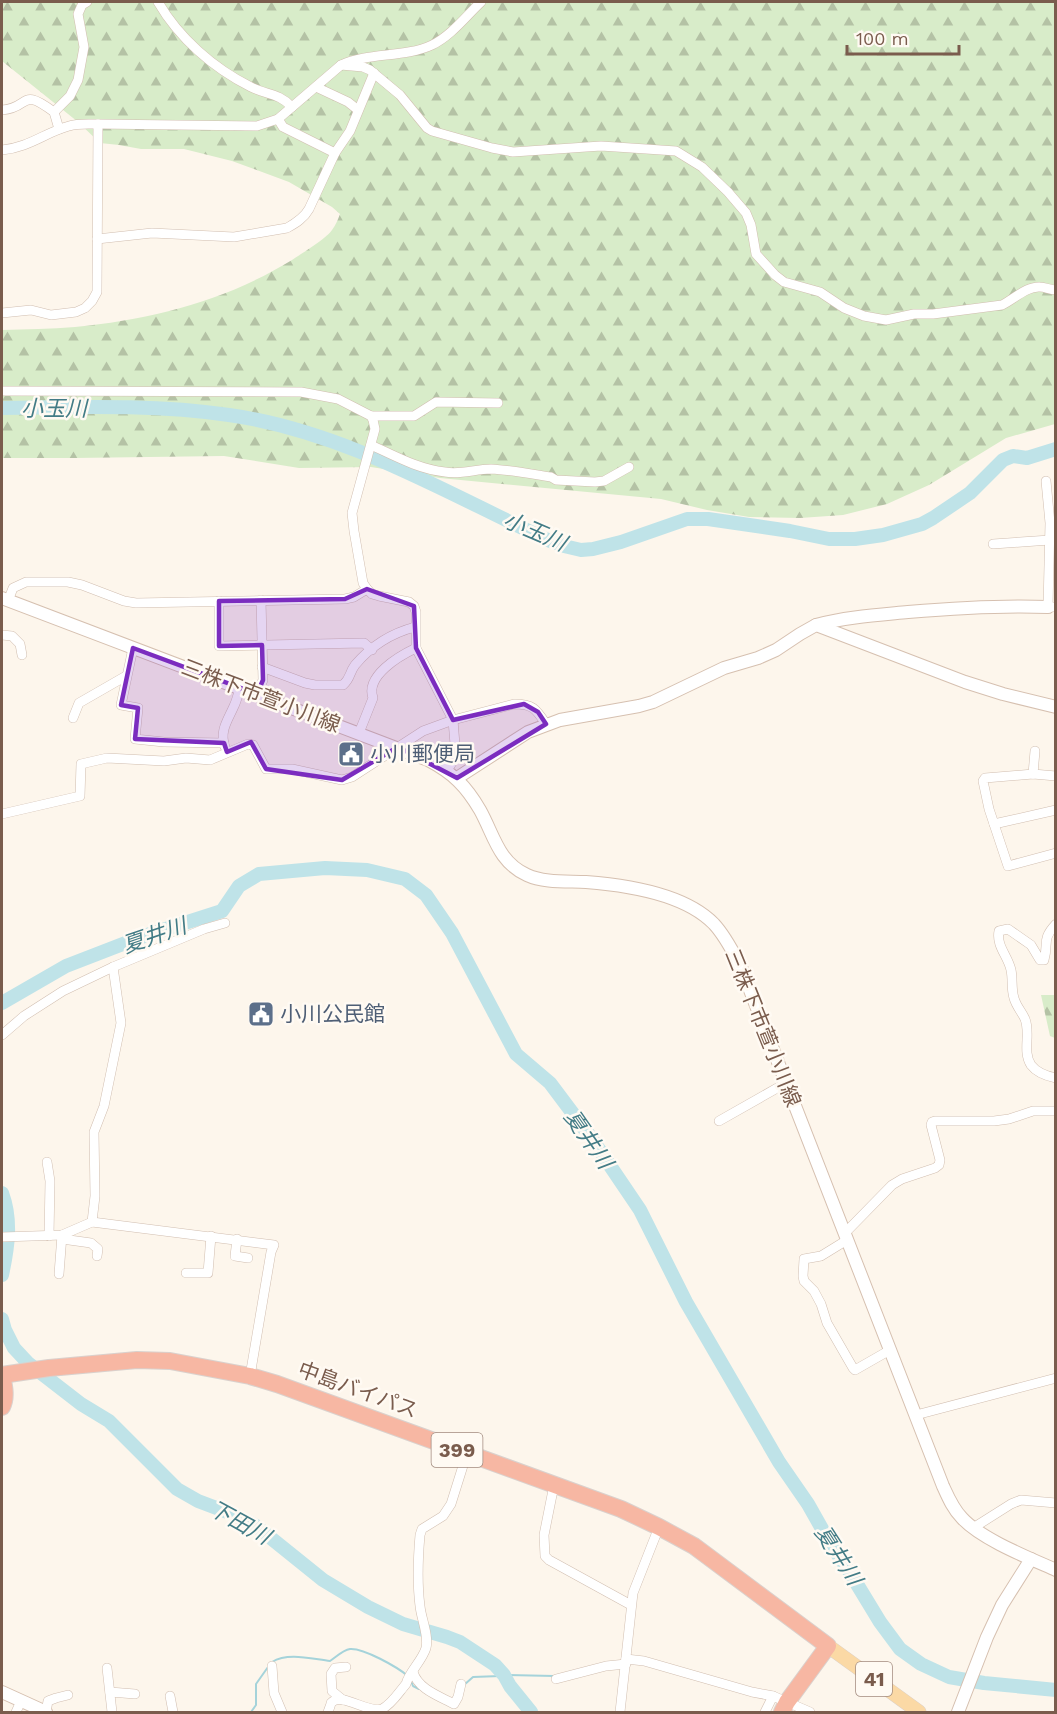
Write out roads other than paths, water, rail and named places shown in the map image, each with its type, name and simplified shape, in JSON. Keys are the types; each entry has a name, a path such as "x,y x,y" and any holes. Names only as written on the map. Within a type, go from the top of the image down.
{"highway":[{"name":"中島バイパス","path":"2,1375 137,1360 170,1361 250,1376 621,1509 694,1546 828,1646"},
{"name":"399","path":"2,1375 4,1389 2,1407"},
{"path":"781,1704 828,1646"}],"main road":[{"name":"三株下市萱小川線","path":"5,599 428,760 452,774 480,810 504,857 516,870 531,877 598,883 638,890 675,900 696,910 714,924 730,946 741,967 952,1504 973,1528 1056,1570"},
{"path":"452,774 546,724 653,702 724,668 776,650 816,626 839,619 977,607 1052,607"},
{"path":"816,626 965,682 1056,707"},
{"path":"959,1710 1002,1605 1031,1559"},
{"name":"41","path":"828,1646 919,1713"},
{"path":"2,1692 18,1707 46,1713"}],"street":[{"path":"54,112 70,96 78,81 84,47 78,14 82,5 87,2"},
{"path":"158,2 170,20 217,68 252,87 282,98 292,107"},
{"path":"2,150 16,149 72,125 257,126 278,119 341,65 352,60 415,50 431,45 443,38 481,2"},
{"path":"341,65 370,70 400,95 427,128 492,148 523,152 602,146 676,150 702,167 746,213 751,225 756,254 775,275 784,282 820,292 844,308 864,316 886,320 914,314 933,314 1002,304 1031,288 1056,290"},
{"path":"97,239 152,233 234,237 286,228 305,216 309,209 335,153 350,130 374,73"},
{"path":"316,87 348,102 358,110"},
{"path":"2,110 33,98 54,112 59,129"},
{"path":"278,119 283,128 335,153"},
{"path":"2,313 31,310 51,315 76,312 86,308 97,292 98,124"},
{"path":"2,391 301,393 338,399 371,416 414,416 436,402 498,402"},
{"path":"371,416 375,429 352,513 363,583 367,589 379,596 409,602 414,606 416,648 453,720 456,757 452,774"},
{"path":"370,447 415,465 446,473 493,469 551,477 556,480 595,482 612,477 629,467"},
{"path":"1046,481 1052,497 1053,523 1050,540 1052,607"},
{"path":"993,544 1050,540"},
{"path":"5,599 13,588 21,583 68,582 136,603 345,598 354,597 367,589"},
{"path":"257,694 263,680 261,600"},
{"path":"219,601 219,646 364,643 372,650"},
{"path":"262,667 315,685 343,685 356,665 381,641 415,627"},
{"path":"2,635 12,636 20,644 22,655"},
{"path":"133,648 120,705 138,708 135,739 226,747 253,745 266,769 292,769 342,780 352,777 423,731 453,720 514,704 532,706 546,724"},
{"path":"359,733 373,698 371,693 373,682 390,664 416,648"},
{"path":"73,718 80,703 126,676"},
{"path":"226,747 223,729 240,688"},
{"path":"3,811 80,796 81,764 107,758 164,761 186,758 210,760 226,747"},
{"path":"1033,774 1035,751"},
{"path":"1056,776 1033,774 986,777 983,781 1008,866 1056,853"},
{"path":"994,824 1056,810"},
{"path":"2,1035 42,1003 63,991 113,967 204,929 225,923"},
{"path":"1056,924 1048,932 1045,940 1046,957 1044,960 1040,960 1030,945 1008,929 999,931 998,936 1012,972 1014,999 1027,1026 1026,1049 1029,1062 1035,1070 1056,1078"},
{"path":"92,1222 95,1196 94,1132 104,1106 121,1023 113,967"},
{"path":"719,1121 786,1083"},
{"path":"890,1350 855,1370 853,1368 827,1323 814,1291 804,1281 804,1259 821,1256 846,1237 892,1185 939,1165 940,1160 931,1125 934,1120 994,1121 1034,1111 1056,1111"},
{"path":"47,1161 50,1181 49,1236"},
{"path":"62,1237 92,1222 274,1245 250,1376"},
{"path":"186,1273 208,1274 211,1236"},
{"path":"2,1237 62,1237 91,1243 98,1249 97,1256"},
{"path":"59,1274 62,1237"},
{"path":"237,1239 235,1256 248,1258"},
{"path":"916,1415 1056,1378"},
{"path":"346,1667 335,1668 331,1674 332,1691 343,1700 366,1711 390,1708 406,1684 426,1647 419,1587 422,1528 442,1516 452,1504 467,1453"},
{"path":"554,1485 544,1535 545,1556 631,1605"},
{"path":"973,1528 1011,1504 1033,1500 1056,1503"},
{"path":"620,1713 631,1605 637,1579 659,1527"},
{"path":"556,1679 626,1661 644,1661 752,1692 810,1713"},
{"path":"272,1666 274,1693 282,1713"},
{"path":"107,1668 112,1713"},
{"path":"410,1676 454,1704 461,1684"},
{"path":"110,1692 135,1694"},
{"path":"46,1713 48,1701 68,1695"},
{"path":"170,1696 173,1713"},
{"path":"328,1713 331,1703 343,1700"},
{"path":"765,1713 781,1704"}],"waterway":[{"name":"小玉川","path":"2,408 172,409 229,415 272,423 354,449 433,484 550,541 581,550 621,542 687,519 708,519 829,539 855,539 883,535 922,524 933,518 970,493 1003,460 1013,456 1027,458 1056,449"},
{"name":"夏井川","path":"2,1003 66,966 141,937 222,911 239,886 259,874 325,868 367,870 405,879 426,895 452,933 516,1054 550,1083 592,1139 640,1210 686,1302 779,1462 808,1504 880,1622 900,1649 921,1664 949,1677 1056,1690"},
{"name":"下田川","path":"2,1193 7,1213 8,1234 2,1275"},
{"name":"下田川","path":"2,1319 14,1348 28,1363 81,1404 109,1421 177,1489 198,1501 256,1526 323,1580 368,1607 403,1624 460,1642 495,1665 531,1712"},
{"path":"272,1662 285,1657 330,1661 350,1649 380,1659 408,1676"},
{"path":"251,1712 256,1705 256,1684 268,1667"},
{"path":"464,1685 473,1677 503,1674"},
{"path":"504,1675 554,1676"},
{"path":"411,1681 413,1686 419,1689"}],"place":[{"name":"小川郵便局","path":"351,754"},
{"name":"小川公民館","path":"261,1014"}]}
